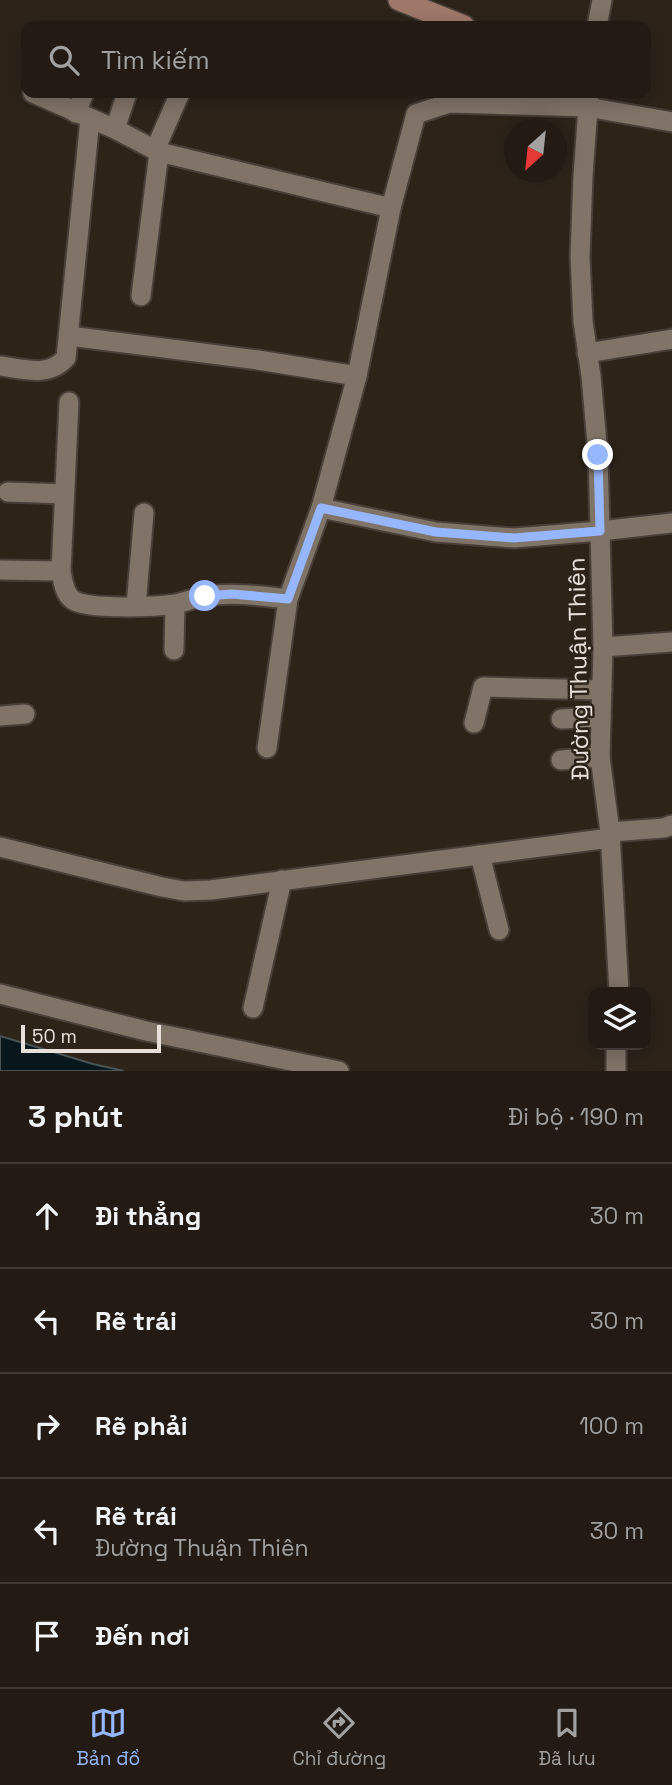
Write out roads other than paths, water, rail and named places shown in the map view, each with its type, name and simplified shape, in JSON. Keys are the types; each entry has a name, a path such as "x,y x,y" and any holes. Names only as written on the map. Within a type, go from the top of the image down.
{"street":[{"path":"399,0 452,21"},
{"path":"598,21 602,0"},
{"path":"44,98 115,129 157,151 391,208"},
{"path":"0,366 43,371 59,365 66,358 84,98"},
{"path":"115,129 125,98"},
{"path":"141,296 157,151 178,98"},
{"path":"267,748 288,599 321,508 357,376 391,208 415,114 449,103 588,100 672,122"},
{"name":"Đường Thuận Thiên","path":"588,100 580,257 583,321 598,455 603,647 600,757 610,835 619,987"},
{"path":"69,336 258,360 357,376"},
{"path":"587,353 672,339"},
{"path":"69,402 61,571 70,599 81,604 121,607 175,604 205,596 232,594 288,599"},
{"path":"8,492 64,494"},
{"path":"321,508 436,532 514,538 672,523"},
{"path":"136,606 144,513"},
{"path":"0,570 61,571"},
{"path":"174,650 175,604"},
{"path":"603,647 672,642"},
{"path":"474,723 483,687 602,690"},
{"path":"0,716 25,714"},
{"path":"561,719 601,716"},
{"path":"561,760 600,757"},
{"path":"0,847 184,891 211,890 480,855 672,825"},
{"path":"480,855 499,930"},
{"path":"253,1008 282,880"},
{"path":"0,994 146,1031 339,1071"},
{"path":"616,1071 617,1050"}]}
